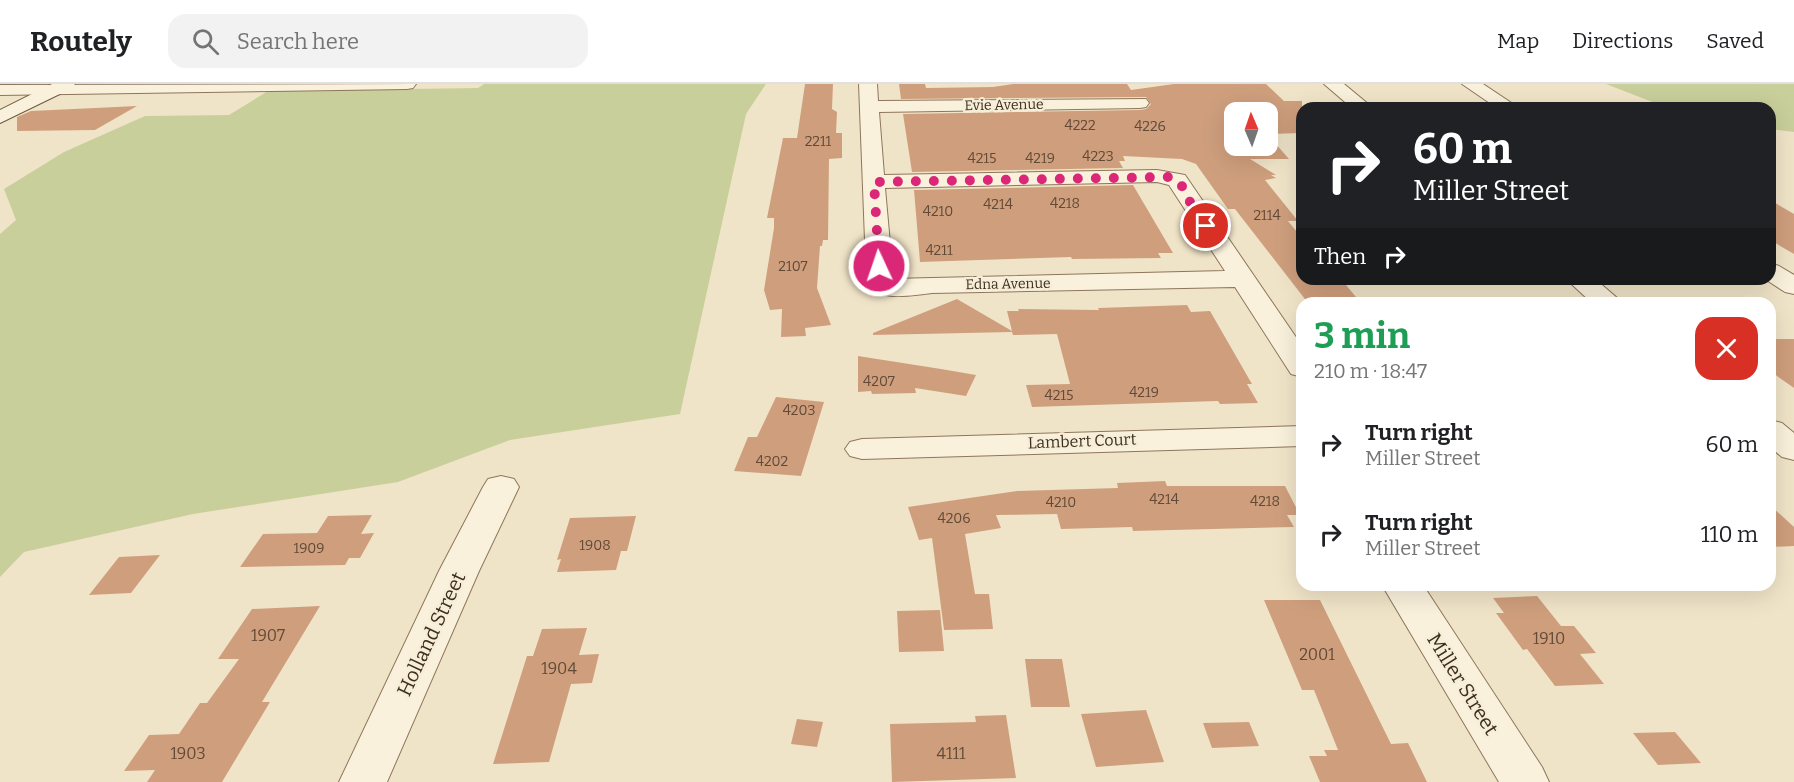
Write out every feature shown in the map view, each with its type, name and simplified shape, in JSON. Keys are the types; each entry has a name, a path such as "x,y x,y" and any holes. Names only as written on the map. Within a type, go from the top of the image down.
{"street":[{"path":"0,90 407,84"},
{"name":"Edna Avenue","path":"868,84 879,266 877,282 882,286 899,288 932,285 1242,279"},
{"path":"1333,84 1356,102"},
{"path":"1471,84 1500,102"},
{"path":"0,117 59,88"},
{"name":"Evie Avenue","path":"869,107 1140,103"},
{"path":"874,182 1171,177 1182,185 1182,190 1296,359"},
{"path":"1776,275 1794,286"},
{"path":"1587,285 1602,297"},
{"path":"1776,435 1794,450"},
{"name":"Lambert Court","path":"862,448 1296,436"},
{"name":"Holland Street","path":"363,782 454,582 501,487"},
{"name":"Miller Street","path":"1405,591 1525,782"}],"green space":[{"path":"484,84 766,84 746,114 680,414 510,440 398,482 193,514 24,552 0,577 0,234 16,220 4,189 64,152 145,116 229,115 268,91 478,88"},
{"path":"1606,84 1794,84 1794,132 1776,130 1776,102 1652,102"}],"building":[{"path":"805,84 833,84 832,109 837,112 836,133 842,133 842,158 829,159 828,240 823,240 820,246 817,288 831,325 805,328 806,336 781,337 782,309 770,310 764,290 774,228 774,218 767,218 783,138 797,138"},
{"path":"899,84 925,84 926,88 993,87 1013,84 1127,84 1131,90 1174,84 1266,84 1284,101 1302,101 1296,102 1296,133 1278,134 1278,102 1224,102 1224,156 1278,156 1278,146 1289,159 1250,159 1276,175 1271,175 1276,178 1265,180 1296,219 1296,221 1288,221 1296,231 1296,285 1346,285 1356,297 1303,297 1235,209 1228,209 1196,164 1182,159 1123,156 1125,161 1119,161 1123,168 912,172 903,114 1140,110 1146,109 1151,104 1146,97 901,99"},
{"path":"137,106 95,130 17,131 17,117 31,111"},
{"path":"1133,185 1173,253 1158,253 1161,258 1072,259 1071,257 920,262 914,190"},
{"path":"1776,204 1794,214 1794,254 1776,244"},
{"path":"957,299 1012,331 1007,311 1019,311 1018,309 1099,310 1098,308 1187,305 1191,312 1210,311 1252,384 1247,384 1258,403 1220,404 1218,401 1032,407 1026,385 1070,384 1057,334 1013,335 1012,332 873,335 873,333"},
{"path":"1776,339 1794,339 1794,388 1776,375"},
{"path":"858,356 976,375 966,396 915,388 916,393 858,392"},
{"path":"776,397 824,402 801,476 734,471 748,437 757,437"},
{"path":"1165,481 1167,486 1285,486 1296,507 1296,515 1287,515 1294,527 1133,531 1132,527 1061,529 1057,514 996,515 1001,528 965,534 975,594 989,594 993,629 944,630 932,538 919,540 908,507 1017,491 1118,488 1117,483"},
{"path":"1776,510 1794,527 1794,546 1776,547"},
{"path":"372,515 361,534 374,533 360,558 349,558 345,565 240,567 263,534 317,533 328,516"},
{"path":"636,516 627,551 621,551 616,570 557,572 561,559 557,560 570,518"},
{"path":"160,555 131,593 89,595 119,557"},
{"path":"1537,596 1561,626 1574,626 1596,653 1580,654 1604,684 1555,686 1527,649 1523,650 1496,613 1504,613 1493,598"},
{"path":"1264,600 1320,600 1391,744 1408,743 1427,782 1320,782 1309,756 1327,756 1324,750 1338,750 1314,690 1302,690"},
{"path":"320,606 262,702 270,702 222,782 147,782 155,770 124,771 149,735 179,734 200,703 207,703 239,659 218,659 252,609"},
{"path":"940,610 944,651 899,652 897,611"},
{"path":"587,628 579,655 599,654 592,683 571,684 549,762 493,764 527,656 533,656 542,629"},
{"path":"1025,659 1062,659 1070,707 1031,707"},
{"path":"1146,710 1164,762 1096,767 1081,714"},
{"path":"1006,715 1016,778 892,782 890,724 976,722 975,716"},
{"path":"797,719 823,722 817,747 791,744"},
{"path":"1249,722 1259,746 1212,748 1203,723"},
{"path":"1675,732 1701,763 1658,765 1633,733"}],"route":[{"path":"879,266 874,182 1171,177 1182,185 1182,190 1206,226"}]}
